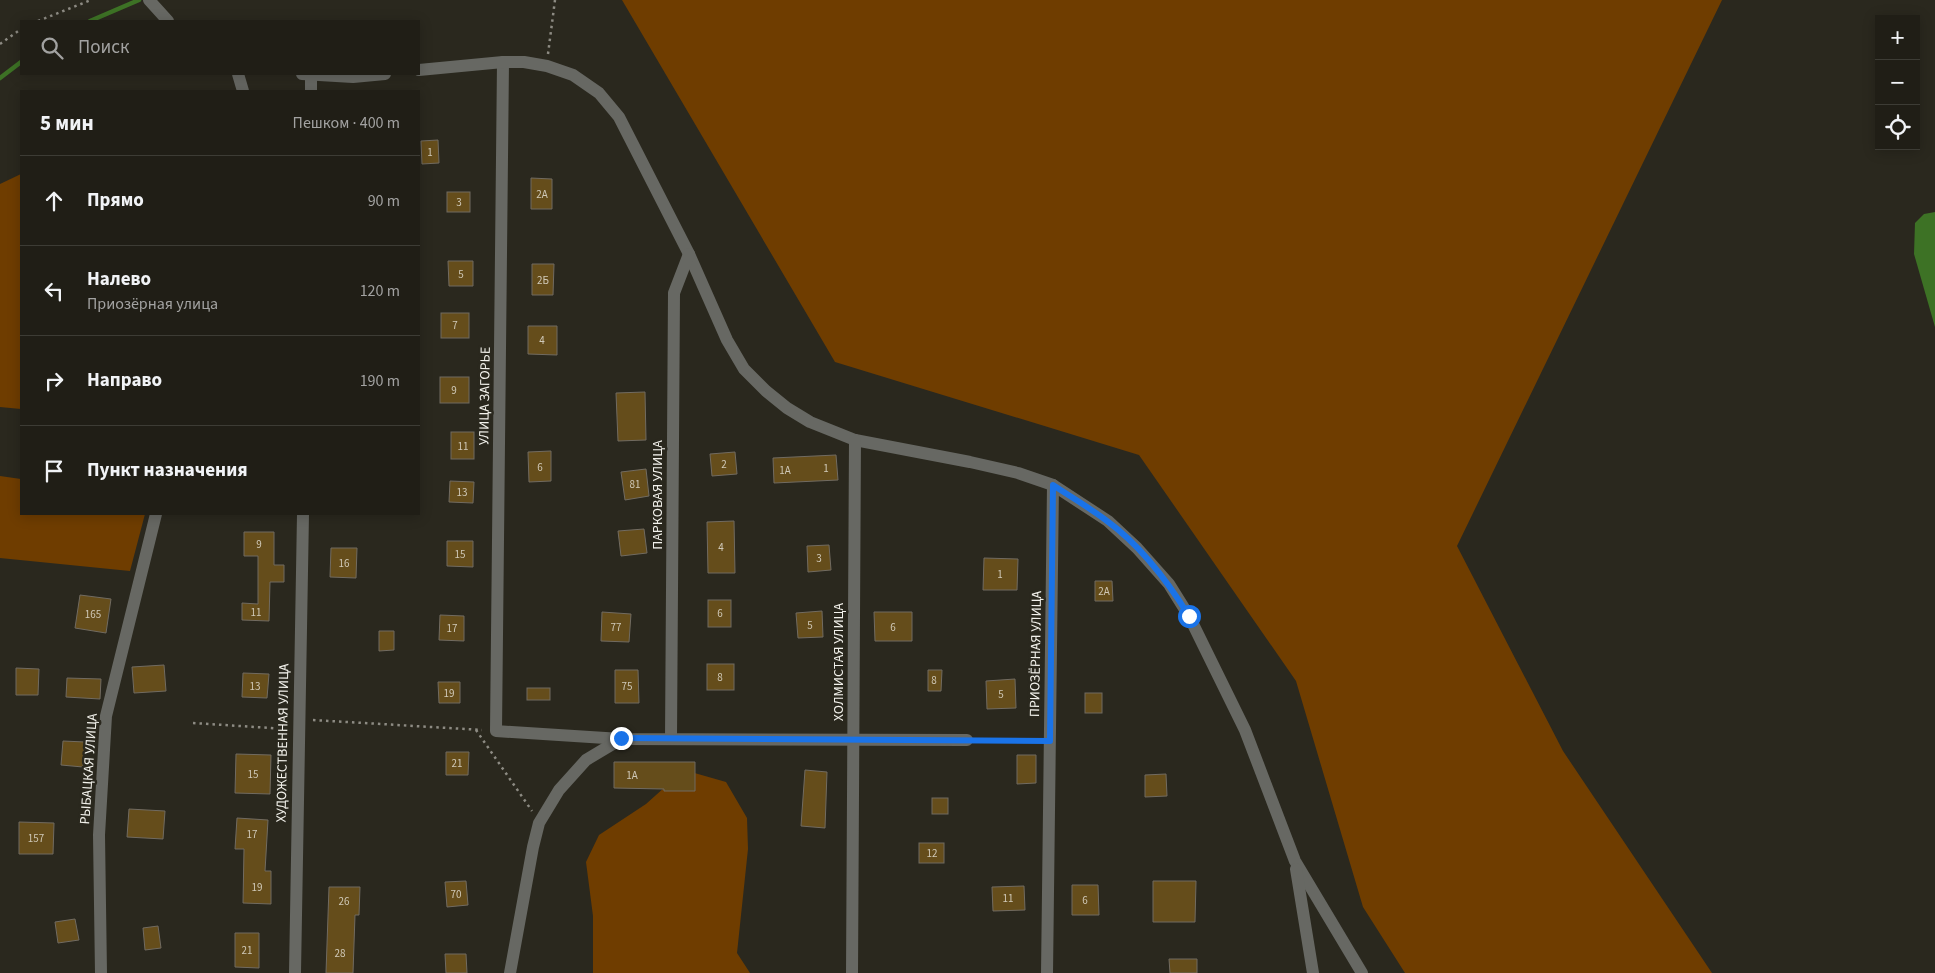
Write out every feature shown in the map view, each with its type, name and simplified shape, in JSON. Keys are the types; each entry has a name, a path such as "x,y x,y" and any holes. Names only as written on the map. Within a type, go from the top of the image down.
{"street":[{"path":"149,0 167,20"},
{"path":"420,70 503,62 524,62 548,66 574,74 599,93 619,117 689,254 728,340 744,369 766,391 810,422 855,440 970,462 1018,473 1053,485 1108,521 1137,548 1169,584 1184,608 1245,730 1295,862 1362,973"},
{"name":"УЛИЦА ЗАГОРЬЕ","path":"496,731 503,62"},
{"path":"238,75 243,90"},
{"path":"311,90 307,75 352,77 374,75"},
{"name":"ПАРКОВАЯ УЛИЦА","path":"671,739 674,293 689,254"},
{"name":"ХОЛМИСТАЯ УЛИЦА","path":"852,973 855,440"},
{"name":"ПРИОЗЁРНАЯ УЛИЦА","path":"1047,973 1053,485"},
{"name":"РЫБАЦКАЯ УЛИЦА","path":"101,973 99,835 106,716 156,515"},
{"name":"ХУДОЖЕСТВЕННАЯ УЛИЦА","path":"295,973 303,515"},
{"path":"496,731 671,739 967,740"},
{"path":"510,973 533,846 539,823 559,790 586,760 621,738"},
{"path":"1295,862 1313,973"}],"path":[{"path":"41,20 91,0"},
{"path":"548,66 555,0"},
{"path":"0,44 20,30"},
{"path":"193,723 284,730 299,719 496,731"},
{"path":"476,730 539,823"},
{"path":"967,740 1050,741"}],"shaded area":[{"path":"622,0 1722,0 1457,546 1563,751 1712,973 1405,973 1363,907 1296,681 1139,455 835,362"},
{"path":"20,174 20,409 0,407 0,184"},
{"path":"1935,212 1935,327 1914,254 1915,223 1924,214"},
{"path":"0,476 20,479 20,515 145,515 130,571 0,558"},
{"path":"684,770 726,782 747,818 748,849 737,953 750,973 593,973 593,916 586,862 599,835 646,804"}],"building":[{"path":"438,140 439,163 422,164 421,141"},
{"path":"531,178 552,179 552,209 531,209"},
{"path":"447,192 470,192 470,212 447,212"},
{"path":"448,261 473,261 473,286 449,286"},
{"path":"532,264 554,264 553,295 532,295"},
{"path":"441,313 469,313 469,338 441,338"},
{"path":"528,326 557,326 557,355 528,354"},
{"path":"440,377 469,377 469,403 440,403"},
{"path":"645,392 646,440 618,441 616,393"},
{"path":"451,432 474,432 474,459 451,459"},
{"path":"551,451 551,481 529,482 528,452"},
{"path":"735,452 737,474 712,476 710,454"},
{"path":"836,455 838,480 774,483 773,458"},
{"path":"646,469 649,496 625,500 621,472"},
{"path":"450,481 474,482 473,503 449,502"},
{"path":"734,521 735,573 708,573 707,522"},
{"path":"644,529 647,553 621,556 618,531"},
{"path":"244,532 274,532 274,565 284,565 284,582 270,582 269,621 242,620 242,603 258,604 258,556 244,556"},
{"path":"447,541 473,541 473,567 447,566"},
{"path":"829,545 831,570 808,572 807,546"},
{"path":"331,548 357,548 356,578 330,577"},
{"path":"984,558 1018,559 1017,590 983,590"},
{"path":"1095,581 1112,581 1113,601 1095,601"},
{"path":"80,595 111,599 106,633 75,628"},
{"path":"708,600 731,600 731,627 708,627"},
{"path":"822,611 823,637 798,638 796,613"},
{"path":"602,612 631,614 629,642 601,641"},
{"path":"874,612 912,612 912,641 875,641"},
{"path":"440,615 464,616 464,641 439,640"},
{"path":"379,631 394,631 394,650 379,651"},
{"path":"707,664 734,664 734,690 707,690"},
{"path":"164,665 166,691 134,693 132,667"},
{"path":"16,668 39,669 38,695 16,695"},
{"path":"615,670 638,670 639,703 615,703"},
{"path":"928,670 942,670 941,691 928,691"},
{"path":"243,673 269,674 267,698 242,697"},
{"path":"67,678 101,679 100,699 66,697"},
{"path":"1015,679 1016,708 987,709 986,681"},
{"path":"438,682 460,682 460,703 439,703"},
{"path":"527,688 550,688 550,700 527,700"},
{"path":"1085,693 1102,693 1102,713 1085,713"},
{"path":"63,741 85,742 83,767 61,765"},
{"path":"446,752 469,752 468,775 446,775"},
{"path":"236,754 271,755 270,794 235,793"},
{"path":"1017,755 1036,755 1036,783 1017,784"},
{"path":"614,762 695,762 695,791 614,788"},
{"path":"805,770 827,772 825,828 801,826"},
{"path":"1166,774 1167,796 1145,797 1145,775"},
{"path":"932,798 948,798 948,814 932,814"},
{"path":"129,809 165,811 163,839 127,837"},
{"path":"237,818 268,820 265,871 271,871 271,904 243,903 244,849 235,849"},
{"path":"19,822 54,823 53,854 19,854"},
{"path":"919,843 944,843 944,863 919,863"},
{"path":"466,881 468,905 447,907 445,882"},
{"path":"1153,881 1196,881 1195,922 1153,922"},
{"path":"1072,885 1098,885 1099,915 1072,915"},
{"path":"1024,886 1025,910 993,911 992,887"},
{"path":"329,887 360,887 359,915 355,915 353,973 326,973"},
{"path":"75,919 79,940 58,943 55,922"},
{"path":"158,926 161,948 145,950 143,928"},
{"path":"235,933 259,933 259,968 235,967"},
{"path":"445,954 466,954 467,973 446,973"},
{"path":"1169,959 1197,959 1197,973 1170,973"}],"waterway":[{"path":"92,20 139,0"},
{"path":"0,78 20,63"}],"route":[{"path":"621,738 1050,741 1053,485 1108,521 1137,548 1169,584 1189,616"}]}
